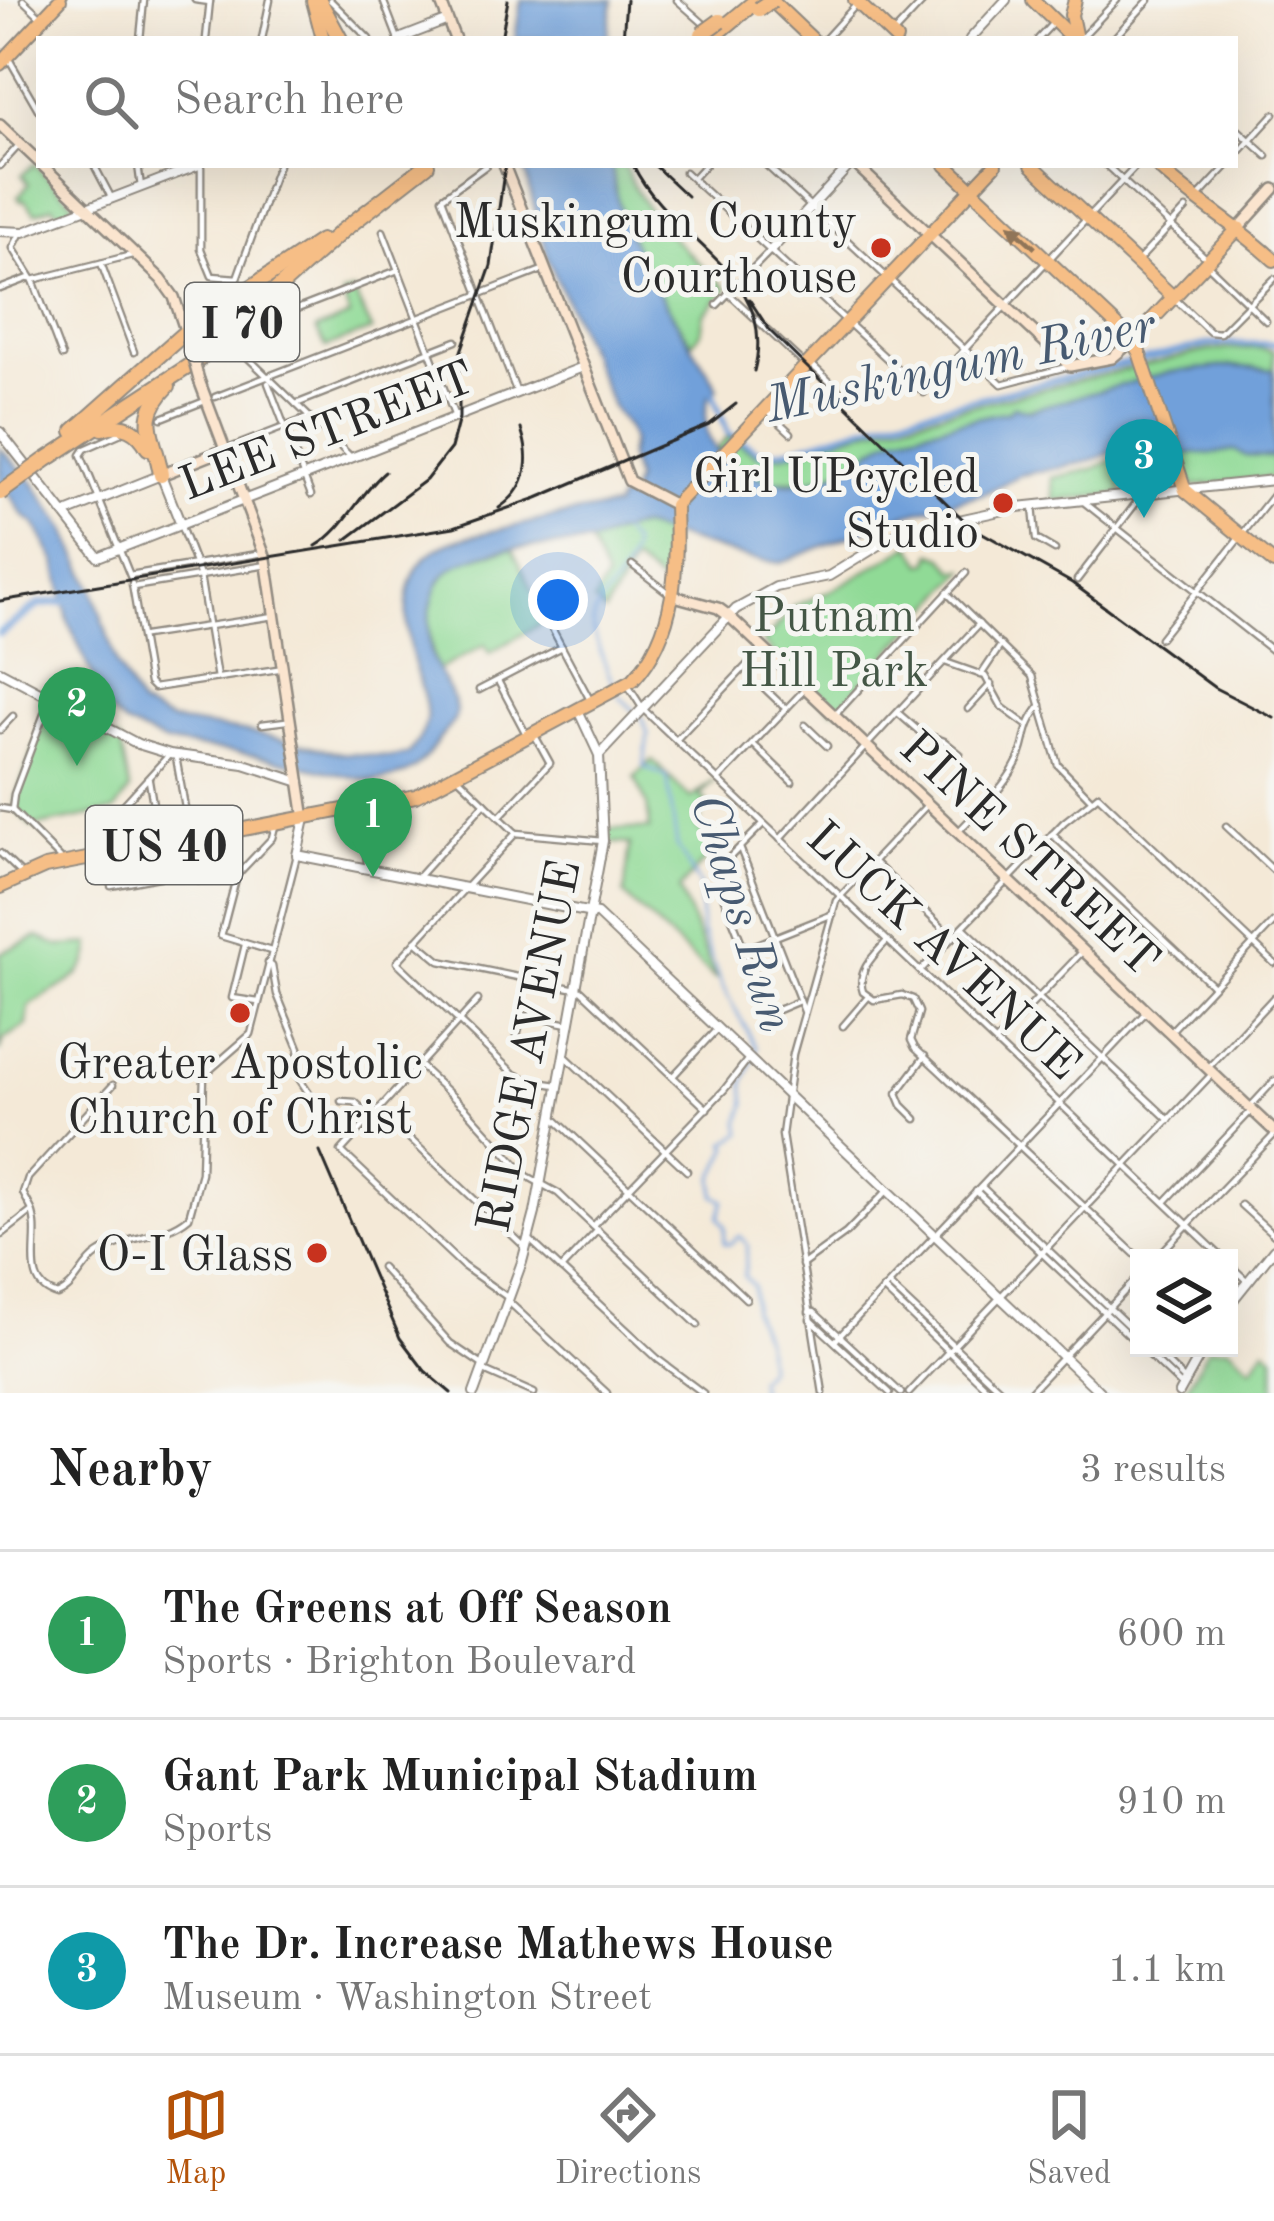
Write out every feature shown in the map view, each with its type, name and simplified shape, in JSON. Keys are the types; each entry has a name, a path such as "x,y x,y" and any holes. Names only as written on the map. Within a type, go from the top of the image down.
{"highway":[{"path":"316,0 338,36"},
{"path":"721,30 760,2"},
{"name":"I 70","path":"79,440 216,336 325,238 413,168"},
{"name":"I 70","path":"0,484 79,440 199,359 381,198 423,168"},
{"path":"79,440 187,336 325,238"},
{"path":"161,475 150,436 150,412 165,388 199,359"},
{"path":"79,440 114,424 128,427 145,442 161,475"},
{"name":"I 70","path":"0,493 41,458"}],"main road":[{"path":"4,60 60,0"},
{"path":"316,0 322,36"},
{"path":"440,0 454,36"},
{"path":"1033,0 1072,36"},
{"path":"1055,21 1074,0"},
{"path":"1074,0 1075,36"},
{"path":"857,1 893,36"},
{"path":"760,2 808,36"},
{"path":"0,125 36,159"},
{"path":"45,168 161,279 179,308 199,380 210,399 265,559 305,819"},
{"path":"505,168 632,484 675,505"},
{"path":"856,168 1070,366 1115,357 1136,347 1173,297 1274,191"},
{"path":"949,168 1136,347 1185,490 1274,563"},
{"path":"620,688 646,663 674,596 675,505 992,168"},
{"path":"1035,168 1173,297"},
{"path":"1159,168 1191,205 1239,228 1274,260"},
{"path":"98,218 107,200"},
{"path":"161,475 224,450"},
{"name":"PINE STREET","path":"674,596 718,608 729,616 1274,1133"},
{"name":"US 40","path":"0,887 64,863 416,796 620,688"}],"street":[{"path":"22,0 43,19"},
{"path":"140,36 144,0"},
{"path":"195,0 210,1 206,36"},
{"path":"263,36 270,0"},
{"path":"330,0 366,36"},
{"path":"383,0 397,36"},
{"path":"677,0 721,30"},
{"path":"895,36 925,0"},
{"path":"973,36 1006,0"},
{"path":"1079,36 1117,0"},
{"path":"1116,36 1149,0"},
{"path":"828,36 857,1"},
{"path":"406,36 448,20"},
{"path":"1041,36 1055,21"},
{"path":"4,60 36,107"},
{"path":"1238,154 1274,115"},
{"path":"1238,130 1267,156"},
{"path":"0,166 20,144"},
{"path":"95,168 107,200"},
{"path":"138,168 141,187"},
{"path":"0,230 21,232 192,168"},
{"path":"200,168 202,260 212,276 237,278"},
{"path":"233,289 277,168"},
{"path":"483,168 442,198 517,393"},
{"path":"693,178 702,168"},
{"path":"769,168 1002,384 1070,366"},
{"path":"716,305 850,168"},
{"path":"1109,168 1266,322"},
{"path":"686,172 924,393 1134,168"},
{"path":"1136,263 1225,168"},
{"path":"383,231 455,417"},
{"path":"21,232 13,248 62,356"},
{"path":"0,289 136,254"},
{"path":"101,263 134,352"},
{"path":"162,418 545,268"},
{"path":"269,320 398,270"},
{"path":"1173,297 1217,334 1274,279"},
{"path":"728,293 848,399"},
{"path":"296,404 455,341"},
{"path":"243,353 352,458"},
{"name":"LEE STREET","path":"66,513 95,556 118,550 583,367"},
{"path":"266,377 311,495"},
{"path":"766,410 791,433"},
{"path":"224,450 310,417"},
{"path":"0,432 66,513 161,475 200,576 217,678"},
{"path":"119,434 79,440 131,581 149,683 154,688 284,668"},
{"path":"599,755 729,616 764,592 820,579 848,566 899,533 1034,506 1274,480"},
{"path":"1077,580 1143,494"},
{"path":"1160,638 1274,494"},
{"path":"1082,500 1274,652"},
{"path":"1034,506 1036,539 1055,550"},
{"path":"131,581 196,564 265,559"},
{"path":"131,581 200,576 265,559"},
{"path":"632,565 674,596"},
{"path":"834,716 966,573"},
{"path":"947,593 1033,676 1058,765 1092,800"},
{"path":"141,636 274,616"},
{"path":"548,621 592,703"},
{"path":"780,839 980,624"},
{"path":"981,675 1001,645"},
{"path":"479,690 562,647"},
{"path":"676,740 762,649"},
{"path":"945,662 981,675 1002,707 1025,724"},
{"path":"0,671 120,736 173,754 214,758 301,781"},
{"path":"498,681 550,763 499,817"},
{"path":"968,709 991,684"},
{"path":"762,686 786,709"},
{"name":"LUCK AVENUE","path":"620,688 640,713 676,740 1212,1249"},
{"path":"718,780 806,689"},
{"path":"12,810 50,698"},
{"path":"958,832 1012,772 1025,724 1041,705"},
{"name":"RIDGE AVENUE","path":"474,1393 527,1243 541,1186 603,842 599,755 578,710"},
{"path":"898,712 920,732 944,741 960,754"},
{"path":"0,730 13,716"},
{"path":"262,724 292,723"},
{"path":"805,725 827,746"},
{"path":"753,744 792,782"},
{"path":"109,854 104,826 173,754"},
{"path":"173,754 198,881"},
{"path":"456,776 516,833 603,842"},
{"path":"148,778 160,845"},
{"path":"920,971 1052,834 1098,795 1274,963"},
{"path":"417,878 485,803"},
{"path":"823,1393 781,1129 786,1094 833,914 842,897 928,804"},
{"path":"0,808 12,810 64,863"},
{"path":"360,808 368,869"},
{"path":"113,1085 28,1178 23,1193 37,1226 36,1278 46,1291 57,1295 68,1290 100,1252 187,1220 195,1207 205,1072 248,1040 254,1027 305,819"},
{"path":"271,951 221,938 237,875 272,838 274,824"},
{"path":"764,824 724,863 719,886 768,1009 773,1012 800,1001"},
{"path":"1226,826 1274,871"},
{"path":"516,833 397,962 521,1078 557,1084"},
{"path":"1052,834 1213,986"},
{"path":"740,848 804,1011"},
{"path":"0,853 24,876"},
{"path":"297,855 592,912 1101,1393"},
{"path":"874,863 953,938"},
{"path":"111,886 196,870"},
{"path":"745,949 833,914"},
{"path":"1170,1033 1274,922"},
{"path":"964,928 1169,1120"},
{"path":"415,940 440,961 576,988 706,1109"},
{"path":"868,997 861,979 888,940"},
{"path":"245,944 232,998 258,1002"},
{"path":"995,1042 1083,950"},
{"path":"268,963 299,1048 296,1074 314,1101"},
{"path":"843,1026 868,997 913,999 920,1012 911,1040 1130,1250"},
{"path":"810,1316 905,1393 1169,1120 1274,998"},
{"path":"478,1000 340,1150 607,1393"},
{"path":"838,1338 1147,1011"},
{"path":"517,1036 522,1015 569,1024"},
{"path":"673,1076 717,1029"},
{"path":"563,1054 687,1171"},
{"path":"916,1118 899,1102 897,1093 925,1056"},
{"path":"561,1269 752,1062"},
{"path":"419,1066 541,1186 558,1193 698,1325"},
{"path":"1164,1203 1274,1081"},
{"path":"340,1101 355,1102 371,1117"},
{"path":"378,1109 659,1360 703,1393"},
{"path":"551,1115 746,1299"},
{"path":"1165,1249 1274,1133"},
{"path":"979,1189 1130,1336"},
{"path":"802,1265 846,1233 888,1190"},
{"path":"1241,1205 1274,1235"},
{"path":"0,1236 32,1211"},
{"path":"1238,1292 1274,1249"},
{"path":"381,1267 450,1343 483,1368 534,1393"},
{"path":"1238,1272 1246,1280"},
{"path":"1029,1393 1130,1285"},
{"path":"886,1287 992,1393"},
{"path":"1106,1310 1130,1329"},
{"path":"838,1338 890,1393"},
{"path":"951,1349 1004,1393"},
{"path":"1151,1357 1183,1387"},
{"path":"1159,1357 1183,1387"},
{"path":"1183,1387 1199,1357"}],"green space":[{"path":"34,164 73,202 72,208 60,213 53,206 35,213 18,197 29,184 22,175"},
{"path":"612,168 625,168 655,218 727,289 704,314 701,332 692,343 652,281 630,237"},
{"path":"353,291 372,330 326,347 316,330 350,316 342,295"},
{"path":"1210,350 1274,351 1274,370 1231,366 1169,372 1044,407 908,433 872,449 851,466 808,481 757,481 728,463 718,448 728,437 757,455 784,455 866,430"},
{"path":"1234,450 1246,456 1274,457 1274,477 1194,486 1186,479 1182,454"},
{"path":"1117,458 1123,493 1055,501 1052,478"},
{"path":"671,510 669,589 633,562 605,612 594,602 606,579 582,525"},
{"name":"Putnam Hill Park","path":"911,545 923,564 933,553 944,557 954,570 965,570 833,710 763,643 795,606"},
{"path":"512,548 547,620 490,653 485,645 438,670 430,618 440,580 462,562"},
{"path":"51,704 120,741 130,790 115,811 32,827 16,809 15,800"},
{"path":"652,760 691,799 714,781 700,796 707,802 696,815 701,819 696,825 716,848 679,889 716,980 624,895 630,844 606,842 606,829 650,829 647,805 635,777"},
{"path":"38,937 59,946 91,944 89,957 77,976 29,1007 27,1025 4,1039 0,1052 0,953"},
{"path":"1265,1348 1274,1356 1274,1393 1184,1393 1203,1357 1238,1355 1252,1368"}],"water":[{"path":"521,0 613,0 608,36 515,36"},
{"path":"524,168 612,168 625,225 638,254 718,388 709,395 707,406 711,444 724,459 760,478 788,483 817,479 846,468 894,437 1010,411 1013,406 1029,410 1169,372 1231,366 1274,370 1274,457 1246,456 1234,450 1212,454 1113,452 1020,475 985,493 897,517 780,563 642,527 596,542 486,553 446,574 429,618 431,652 455,705 455,718 421,762 396,777 370,781 255,755 166,743 125,725 108,710 68,621 56,562 35,524 24,516 0,480 0,448 32,481 66,530 93,590 117,665 140,706 171,721 341,753 408,754 422,735 426,718 407,627 409,592 422,561 460,539 615,507 619,499 630,496 635,479 628,455 632,442 628,429 612,406 549,261"}],"waterway":[{"name":"Muskingum River","path":"710,387 728,433 762,453 1211,344 1274,344"},
{"name":"Chaps Run","path":"615,688 593,623 631,555 632,544 621,532"},
{"path":"0,633 39,605 67,601"},
{"name":"Chaps Run","path":"619,696 641,717 648,733 644,767 667,777 677,846 700,886 701,930 722,986 757,1048 744,1083 742,1133 726,1143 729,1147 714,1178 715,1196 724,1200 719,1217 725,1227 724,1243 739,1236 748,1245 744,1276 753,1286 753,1311 765,1340 767,1368 758,1379 760,1393"}],"railway":[{"path":"502,36 508,0"},
{"path":"623,36 626,0"},
{"path":"346,540 426,480 451,448 459,418 459,357 491,266 505,168"},
{"path":"635,168 671,216 737,283 751,308 758,337 754,371"},
{"path":"657,168 687,196"},
{"path":"749,299 770,331 970,526 1072,583 1215,688 1274,718"},
{"path":"0,601 454,527 537,498 709,425 736,404"},
{"path":"499,508 516,492 525,473 521,429"},
{"path":"316,546 385,472"},
{"path":"320,1152 400,1338 425,1371 451,1393"}],"place":[{"name":"Muskingum County Courthouse","path":"881,248"},
{"name":"Girl UPcycled Studio","path":"1003,503"},
{"name":"The Dr. Increase Mathews House","path":"1144,518"},
{"name":"Gant Park Municipal Stadium","path":"77,766"},
{"name":"The Greens at Off Season","path":"373,877"},
{"name":"Greater Apostolic Church of Christ","path":"240,1013"},
{"name":"O-I Glass","path":"317,1253"}]}
